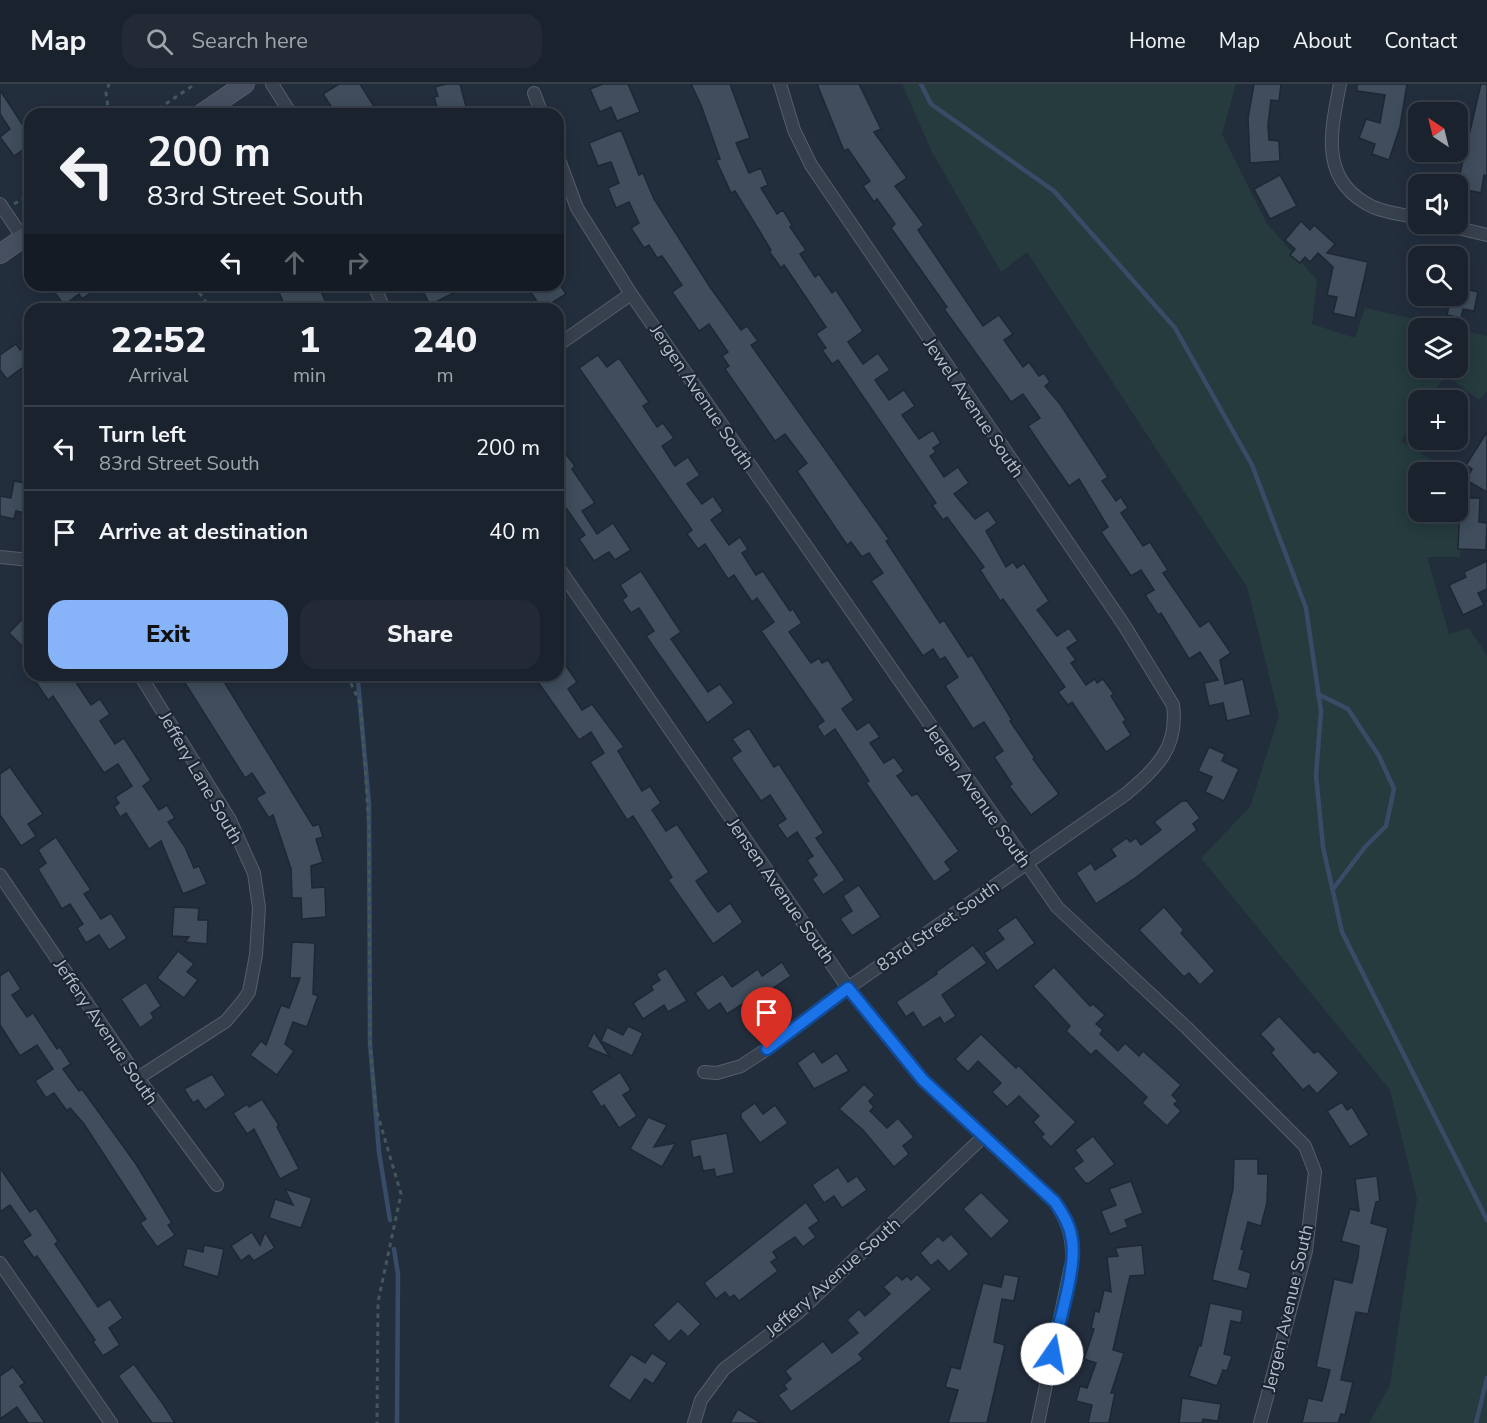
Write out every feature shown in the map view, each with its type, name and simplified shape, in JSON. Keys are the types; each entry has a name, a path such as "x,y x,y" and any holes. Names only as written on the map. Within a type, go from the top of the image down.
{"main road":[{"path":"210,108 244,84"},
{"path":"0,254 24,238"}],"street":[{"path":"272,84 287,108"},
{"name":"Jewel Avenue South","path":"780,84 794,130 811,165 1124,625 1173,705 1174,727"},
{"path":"1340,84 1330,135 1333,161 1338,172 1360,199 1375,208 1408,216"},
{"path":"534,93 540,108"},
{"name":"Jergen Avenue South","path":"564,173 577,208 631,294 1025,865 1057,907 1187,1028 1296,1134 1305,1146 1316,1172 1306,1251 1260,1423"},
{"path":"0,204 24,232"},
{"path":"1468,230 1487,235"},
{"path":"564,341 631,294"},
{"path":"0,557 24,559"},
{"name":"Jensen Avenue South","path":"564,576 848,988 923,1080 1055,1202 1068,1222 1073,1242 1072,1261 1038,1423"},
{"name":"Jeffery Lane South","path":"138,1078 226,1021 242,1002 249,992 256,955 259,908 254,873 230,820 144,681"},
{"name":"83rd Street South","path":"704,1072 717,1073 741,1066 848,988 1126,794 1157,768 1171,742 1174,727"},
{"name":"Jeffery Avenue South","path":"0,875 138,1078 217,1185"},
{"name":"Jeffery Avenue South","path":"694,1423 700,1400 724,1369 798,1313 983,1137"},
{"path":"0,1263 111,1423"}],"path":[{"path":"108,108 106,93 109,84"},
{"path":"161,108 195,84"},
{"path":"350,681 360,703 365,764 369,830 370,1044 376,1110 401,1194 378,1302 377,1423"}],"green space":[{"path":"902,84 1236,84 1222,134 1267,224 1317,280 1312,324 1355,338 1365,308 1410,318 1408,378 1444,378 1435,390 1408,390 1408,430 1401,441 1408,445 1408,450 1416,450 1436,462 1408,462 1408,522 1464,522 1460,557 1427,557 1449,634 1469,628 1487,656 1487,1423 1369,1423 1390,1385 1417,1199 1390,1090 1201,858 1250,807 1279,716 1247,587 1027,252 1001,272 931,150"},
{"path":"1468,331 1487,336 1487,391 1479,400 1450,378 1468,378"}],"building":[{"path":"339,84 360,84 375,108 332,108 323,94"},
{"path":"460,84 466,108 437,108 434,97 438,96 435,87"},
{"path":"603,84 628,84 640,112 617,121 611,107 600,112 590,89"},
{"path":"691,84 730,84 750,138 736,143 749,173 761,168 768,185 761,188 777,214 783,210 792,225 790,227 806,250 800,254 815,277 819,274 832,293 836,290 863,331 848,342 863,364 878,353 890,370 875,380 889,400 904,390 915,406 902,415 919,439 933,430 941,443 933,448 936,452 930,456 944,477 958,467 969,483 954,494 975,519 988,510 997,523 986,531 1006,567 1013,562 1017,568 1024,563 1049,601 1037,610 1057,636 1069,628 1078,641 1067,648 1076,660 1071,663 1086,685 1095,679 1097,683 1103,679 1114,694 1111,696 1126,720 1123,722 1131,735 1106,752 1072,702 1068,705 1058,692 1065,687 1003,599 1000,601 980,570 984,567 947,517 943,520 932,505 936,503 838,360 832,364 822,350 826,348 816,334 826,327 784,265 781,268 769,251 771,250 735,191 731,193 716,160 720,159"},
{"path":"817,84 859,84 881,129 874,132 907,178 895,186 924,225 918,230 983,326 999,315 1013,334 1004,340 1023,367 1029,362 1039,376 1044,373 1050,382 1045,386 1060,404 1108,477 1102,481 1116,501 1121,497 1128,508 1121,513 1143,546 1150,542 1168,570 1163,573 1200,627 1209,621 1231,653 1220,660 1225,684 1243,679 1251,715 1227,721 1223,703 1209,706 1204,683 1218,680 1200,652 1189,659 1161,613 1158,615 1145,595 1154,590 1141,570 1131,576 1101,532 1108,527 1079,479 1069,486 1042,447 1028,426 1040,418 1023,394 1011,402 944,309 947,307 891,228 895,224 877,199 874,202 863,186 870,181 848,149 844,151"},
{"path":"1254,84 1281,84 1279,101 1271,100 1268,125 1269,140 1279,141 1280,161 1250,163 1248,118"},
{"path":"1357,84 1407,84 1400,127 1389,160 1372,154 1375,144 1359,138 1366,119 1380,123 1385,95 1357,91"},
{"path":"1481,84 1487,84 1487,176 1484,175 1481,193 1468,190 1468,174 1460,174 1463,162 1468,162 1468,139"},
{"path":"0,90 24,127 24,149 14,156 0,137 10,129 0,114"},
{"path":"621,130 639,175 643,173 654,199 710,287 741,330 747,326 758,341 751,345 889,539 886,541 940,623 944,620 968,657 972,655 1012,720 1010,721 1035,758 1033,759 1059,794 1031,815 1009,786 1012,784 994,757 1003,751 984,722 973,729 945,686 958,677 945,657 940,660 933,649 923,656 871,581 883,573 869,553 862,557 851,542 847,545 797,471 807,463 785,434 775,441 725,369 729,366 722,356 728,352 709,324 699,331 672,292 682,285 662,256 657,258 649,245 644,248 631,228 639,223 629,202 616,208 608,188 619,183 611,162 598,166 589,143"},
{"path":"1280,175 1297,206 1270,219 1254,189"},
{"path":"1301,221 1310,230 1314,225 1335,244 1327,253 1368,262 1355,318 1333,313 1337,297 1327,295 1333,267 1318,253 1310,262 1305,257 1300,263 1290,255 1295,249 1285,240"},
{"path":"1468,290 1478,292 1474,311 1463,309 1461,318 1447,315 1449,306 1468,306"},
{"path":"58,291 93,291 82,299 79,294 67,303 62,303 55,293"},
{"path":"278,291 321,291 326,303 284,303"},
{"path":"423,291 457,291 434,303 429,303"},
{"path":"530,291 564,291 566,294 552,303 538,303"},
{"path":"16,344 20,350 24,347 24,366 7,379 0,370 0,355"},
{"path":"598,355 607,367 619,358 649,402 643,406 657,427 663,423 674,438 662,446 675,466 688,457 700,475 687,484 702,504 713,496 723,511 711,520 729,545 740,537 748,549 742,553 756,575 763,571 790,611 793,609 802,623 789,632 811,663 819,658 822,663 828,660 854,700 842,709 857,730 869,722 880,737 870,743 884,763 894,757 904,771 897,776 912,796 917,793 959,851 945,862 951,870 934,882 866,783 869,781 835,729 824,737 817,726 824,721 761,631 774,622 757,598 752,602 734,575 728,579 705,544 698,549 687,534 692,530 579,368"},
{"path":"1487,432 1487,492 1468,481 1472,469 1468,466 1468,462"},
{"path":"564,452 575,466 572,469 595,503 582,511 597,534 613,523 631,550 615,560 609,552 594,561 579,539 585,535 566,508 564,509"},
{"path":"14,481 24,483 24,513 16,511 14,519 0,516 0,496 11,498"},
{"path":"1468,498 1480,498 1479,522 1487,523 1486,550 1458,549 1459,522 1468,522"},
{"path":"1487,561 1487,589 1478,593 1484,605 1463,615 1449,585 1466,577 1464,572"},
{"path":"641,571 681,632 671,639 708,692 720,684 734,703 707,723 646,636 654,631 639,608 631,613 622,600 627,596 620,585"},
{"path":"24,617 24,648 9,633"},
{"path":"564,663 577,682 568,689 582,710 592,704 624,747 618,751 642,791 650,786 661,803 652,810 666,831 677,824 709,872 696,881 711,903 718,912 730,903 743,922 713,944 668,880 672,877 633,816 627,820 590,762 604,753 591,732 579,740 537,681 564,681"},
{"path":"35,681 75,681 91,705 100,699 110,714 100,721 115,744 124,738 151,780 143,786 159,810 167,805 175,818 168,822 185,847 194,868 199,866 207,884 183,894 161,841 149,849 126,813 120,817 114,807 119,803 115,797 132,786 118,764 104,773 53,696 48,700"},
{"path":"188,681 224,681 313,826 319,824 323,837 316,839 323,862 311,866 312,888 325,887 326,917 302,919 301,898 292,898 291,869 273,815 269,818 256,798 265,793 252,773 245,778 185,683"},
{"path":"749,728 774,767 779,764 824,833 816,838 845,880 823,895 812,879 817,875 807,860 813,856 797,832 787,839 777,825 786,819 770,795 761,801 731,758 741,751 732,739"},
{"path":"1209,747 1225,754 1222,761 1239,769 1224,801 1205,792 1212,777 1198,771"},
{"path":"10,767 43,814 28,824 36,836 21,846 0,815 0,774"},
{"path":"1182,801 1187,801 1200,818 1193,824 1197,830 1134,879 1096,904 1076,873 1091,863 1095,870 1116,856 1111,849 1127,838 1130,842 1136,838 1141,845 1161,830 1154,822"},
{"path":"56,837 91,890 84,894 101,919 111,913 127,938 109,950 99,935 86,943 77,928 83,924 70,904 62,909 38,869 46,863 38,850"},
{"path":"859,885 881,917 852,936 840,919 852,911 843,896"},
{"path":"174,907 199,908 198,920 208,920 207,944 185,942 189,937 172,936"},
{"path":"1164,907 1184,930 1181,933 1215,971 1200,985 1189,973 1184,977 1139,930"},
{"path":"1016,917 1035,943 997,971 984,953 1004,939 997,930"},
{"path":"292,942 315,943 313,994 318,996 307,1027 293,1022 285,1044 294,1051 277,1075 250,1055 261,1041 266,1045 281,1005 289,1008 300,978 290,978"},
{"path":"973,945 987,963 942,995 956,1016 944,1024 940,1017 923,1028 913,1012 906,1017 896,1002 937,974 936,972"},
{"path":"178,951 194,964 187,972 198,980 184,998 157,978"},
{"path":"782,962 791,976 752,1002 750,999 727,1014 720,1003 708,1011 695,993 723,974 732,987 758,969 762,976"},
{"path":"1054,967 1090,1006 1093,1004 1105,1015 1096,1024 1103,1030 1100,1034 1118,1051 1125,1043 1139,1056 1143,1051 1181,1085 1172,1095 1178,1101 1174,1104 1181,1111 1167,1126 1142,1103 1147,1097 1096,1050 1091,1055 1066,1031 1070,1026 1033,986"},
{"path":"666,968 687,1001 668,1012 664,1005 643,1019 633,1003 653,990 651,986 660,980 656,974"},
{"path":"9,970 21,989 12,995 27,1017 33,1013 57,1049 60,1047 71,1064 63,1069 79,1091 82,1089 136,1164 172,1223 168,1225 175,1235 157,1247 140,1223 146,1219 84,1124 70,1108 67,1111 54,1093 46,1098 35,1081 53,1069 37,1045 20,1056 0,1025 0,976"},
{"path":"146,982 161,1006 151,1013 154,1018 140,1028 121,999"},
{"path":"1279,1016 1314,1053 1318,1051 1339,1073 1317,1094 1309,1085 1303,1090 1271,1053 1274,1049 1260,1034"},
{"path":"628,1026 643,1033 632,1056 601,1041 607,1027 623,1035"},
{"path":"594,1032 610,1057 587,1047"},
{"path":"981,1034 1016,1068 1018,1065 1076,1122 1051,1147 1041,1137 1044,1134 1033,1122 1039,1116 1019,1096 1007,1107 992,1092 1001,1083 978,1061 968,1072 955,1059"},
{"path":"814,1051 822,1063 837,1053 849,1071 814,1089 797,1063"},
{"path":"620,1072 631,1090 623,1095 637,1116 619,1128 604,1105 601,1107 591,1091"},
{"path":"212,1074 226,1095 205,1110 198,1100 193,1103 184,1089"},
{"path":"864,1084 875,1095 869,1101 874,1107 870,1111 887,1128 898,1118 914,1137 903,1146 909,1154 894,1167 863,1130 839,1109"},
{"path":"262,1099 279,1125 277,1127 299,1169 280,1179 254,1129 247,1134 233,1113 247,1104 249,1107"},
{"path":"1342,1102 1347,1110 1352,1107 1369,1135 1350,1147 1327,1111"},
{"path":"755,1103 763,1114 775,1105 788,1123 760,1143 741,1118 741,1113"},
{"path":"648,1117 667,1125 654,1147 676,1143 662,1167 630,1149"},
{"path":"727,1133 734,1173 716,1177 714,1169 703,1171 700,1156 693,1158 690,1140"},
{"path":"1093,1136 1115,1164 1089,1183 1085,1183 1073,1168 1083,1161 1075,1150"},
{"path":"1234,1159 1258,1159 1258,1174 1268,1174 1267,1203 1261,1226 1248,1222 1241,1249 1244,1250 1239,1269 1251,1273 1247,1289 1212,1280 1233,1189"},
{"path":"838,1167 848,1182 857,1176 867,1190 842,1208 834,1196 824,1203 812,1185"},
{"path":"0,1168 30,1212 36,1208 58,1241 55,1244 98,1307 110,1299 123,1318 109,1328 120,1345 103,1356 93,1342 95,1340 37,1256 34,1258 22,1241 31,1235 10,1205 0,1212"},
{"path":"1377,1176 1380,1201 1376,1202 1371,1223 1388,1228 1368,1314 1356,1312 1341,1380 1353,1382 1345,1415 1341,1414 1338,1423 1302,1423 1308,1398 1322,1401 1330,1370 1316,1367 1334,1279 1352,1283 1358,1257 1359,1246 1341,1241 1350,1209 1359,1211 1355,1179"},
{"path":"1131,1181 1143,1213 1125,1220 1128,1227 1110,1234 1101,1211 1116,1205 1109,1189"},
{"path":"285,1189 312,1198 301,1228 269,1218 275,1199 293,1205"},
{"path":"981,1192 1010,1221 991,1239 963,1209"},
{"path":"806,1202 819,1221 809,1228 816,1237 803,1247 795,1237 773,1252 777,1258 771,1262 778,1271 739,1301 734,1295 730,1298 725,1292 716,1299 704,1283"},
{"path":"252,1232 260,1245 265,1232 275,1248 254,1261 249,1255 241,1261 231,1246"},
{"path":"951,1234 969,1254 949,1272 938,1260 931,1266 920,1253 938,1236 943,1241"},
{"path":"204,1245 224,1249 218,1277 183,1266 187,1248 203,1252"},
{"path":"1142,1245 1145,1275 1130,1276 1113,1350 1124,1353 1111,1393 1115,1393 1109,1423 1088,1423 1092,1405 1076,1401 1080,1386 1087,1388 1096,1363 1084,1359 1094,1329 1091,1328 1095,1311 1099,1312 1104,1290 1111,1292 1107,1257 1118,1256 1115,1248"},
{"path":"917,1274 932,1289 859,1354 863,1359 791,1412 778,1395 787,1389 784,1385 791,1379 785,1371 823,1341 832,1353 858,1333 847,1320 859,1309 865,1316 890,1294 883,1287 897,1275 902,1280 907,1276 911,1280"},
{"path":"1004,1274 1019,1277 1014,1301 1002,1299 994,1342 1005,1345 987,1423 948,1423 958,1390 945,1387 951,1367 960,1369 983,1283 1001,1287"},
{"path":"678,1301 701,1324 688,1337 681,1330 669,1342 653,1325"},
{"path":"1210,1303 1243,1310 1241,1323 1231,1321 1224,1354 1232,1356 1227,1371 1223,1370 1217,1386 1189,1376 1199,1345 1201,1346"},
{"path":"652,1353 667,1363 653,1384 645,1379 630,1401 608,1386 631,1354 645,1363"},
{"path":"134,1364 175,1423 152,1423 118,1376"},
{"path":"13,1367 25,1383 20,1386 45,1423 28,1423 17,1407 0,1419 0,1376"},
{"path":"1182,1398 1221,1404 1218,1421 1203,1419 1202,1423 1179,1423"},
{"path":"738,1409 761,1423 730,1423"}],"waterway":[{"path":"921,84 931,104 1054,191 1175,328 1252,465 1306,608 1321,711 1316,775 1323,847 1342,932 1487,1220"},
{"path":"358,681 369,804 370,1044 379,1152 390,1220"},
{"path":"1318,694 1348,709 1379,756 1394,789 1386,826 1365,847 1333,889"},
{"path":"394,1249 398,1274 397,1423"},
{"path":"1476,1423 1487,1378"}],"route":[{"path":"767,1049 848,988 923,1080 1055,1202 1068,1222 1073,1242 1072,1261 1052,1354"}]}
